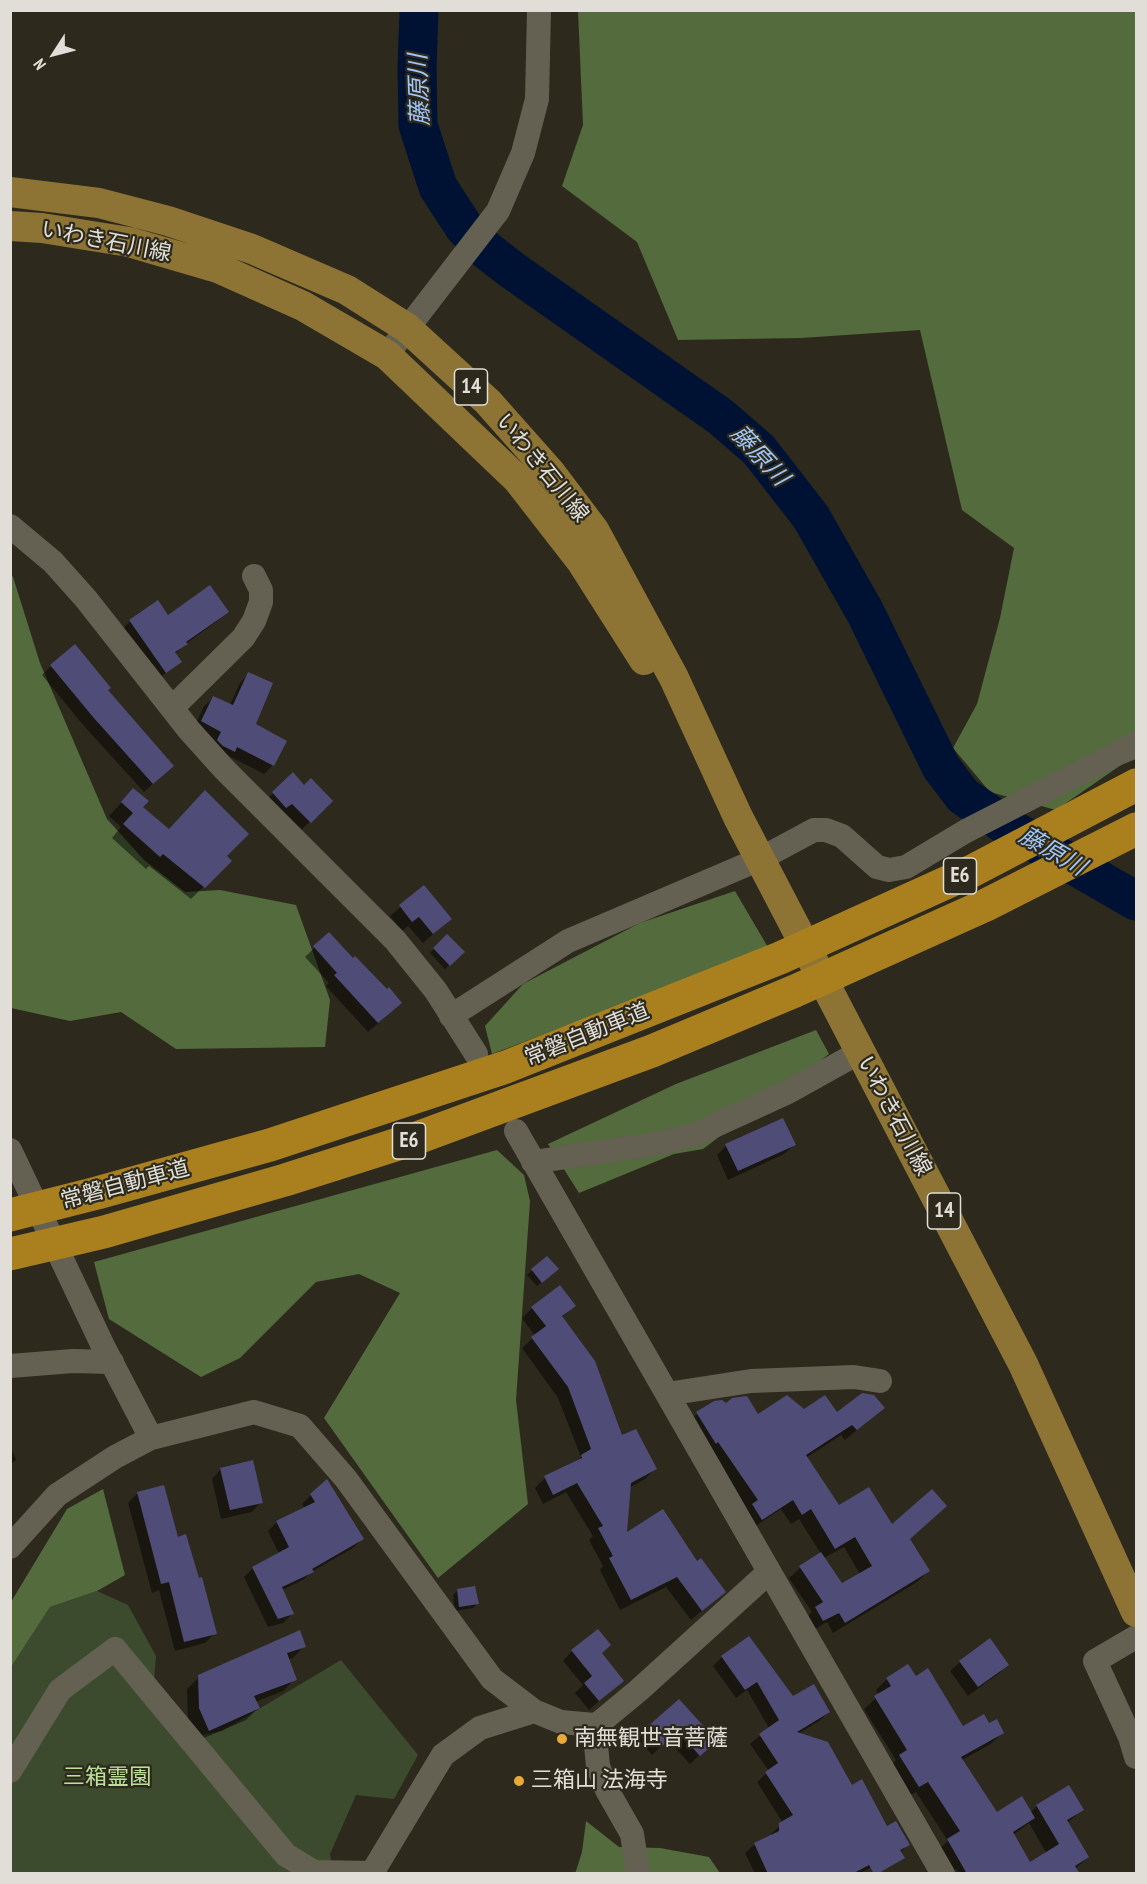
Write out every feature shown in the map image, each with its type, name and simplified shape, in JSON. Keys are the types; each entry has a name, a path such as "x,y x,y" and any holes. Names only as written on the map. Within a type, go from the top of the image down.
{"highway":[{"name":"常磐自動車道","path":"10,1215 270,1145 506,1066 780,958 972,871 1137,785"},
{"name":"常磐自動車道","path":"10,1254 104,1232 417,1138 652,1051 795,991 986,905 1137,829"}],"main road":[{"name":"いわき石川線","path":"10,192 99,203 168,221 252,249 347,290 407,328 488,402 551,472 594,530 674,678 738,817 1023,1364 1137,1612"},
{"name":"いわき石川線","path":"10,226 42,228 129,242 218,268 303,306 387,355 518,480 581,561 738,817"}],"street":[{"path":"387,355 498,211 523,153 537,99 539,10"},
{"path":"10,526 53,562 86,599 172,708 224,769 395,940 436,991 476,1054"},
{"path":"172,708 243,638 254,621 261,602 261,590 254,576"},
{"path":"451,1016 568,941 760,859 814,830 826,830 842,836 877,867 889,870 906,867 966,831 1137,744"},
{"path":"533,1162 656,1144 694,1136 788,1092 860,1052"},
{"path":"516,1131 943,1874"},
{"path":"10,1150 107,1354 151,1438"},
{"path":"10,1366 73,1361 107,1354"},
{"path":"667,1394 751,1381 854,1377 880,1381"},
{"path":"10,1547 57,1495 115,1457 151,1438 254,1412 300,1426 346,1479 492,1679 534,1711 561,1722 594,1725 639,1690 769,1572"},
{"path":"1137,1637 1095,1661 1137,1757"},
{"path":"10,1771 60,1690 115,1649 286,1855 314,1872 372,1873 442,1755 480,1728 534,1711"},
{"path":"594,1725 598,1766 607,1790 632,1833 638,1874"}],"green space":[{"path":"578,11 1136,11 1136,759 1121,765 1056,810 990,792 953,748 977,704 1000,618 1014,548 962,510 920,330 801,338 678,340 637,242 562,186 583,125"},
{"path":"10,575 13,577 40,663 107,819 144,860 185,892 220,890 296,905 330,1000 325,1047 176,1049 121,1012 70,1021 11,1008"},
{"path":"735,891 769,949 492,1054 485,1026 523,984 640,923"},
{"path":"816,1030 829,1054 703,1149 674,1154 579,1193 548,1144 676,1084"},
{"path":"497,1150 524,1175 530,1201 516,1400 528,1504 438,1578 324,1418 400,1293 359,1274 316,1282 240,1358 201,1377 109,1319 94,1262"},
{"path":"103,1489 125,1575 97,1591 50,1607 11,1667 11,1602 67,1509"},
{"name":"三箱霊園","path":"97,1591 128,1605 156,1656 154,1681 196,1736 222,1731 341,1660 418,1755 394,1799 356,1795 330,1854 333,1873 11,1874 11,1667 50,1607"},
{"path":"586,1821 619,1847 660,1848 709,1857 720,1873 575,1874 582,1852"}],"building":[{"path":"210,585 229,612 175,652 182,662 166,673 129,620 158,600 168,615"},
{"path":"75,644 111,688 108,690 174,766 153,784 50,665"},
{"path":"248,672 273,683 256,724 287,741 274,766 237,747 235,752 223,746 217,740 221,732 201,721 213,696 233,705"},
{"path":"293,772 304,785 311,778 333,801 311,823 292,804 286,808 272,792"},
{"path":"133,788 149,801 143,807 169,829 205,790 249,834 227,856 232,861 205,888 163,854 160,857 123,824 133,813 121,802"},
{"path":"424,885 452,919 433,934 419,917 412,922 399,905"},
{"path":"329,932 353,958 355,956 387,989 389,987 402,1003 378,1023 334,975 337,973 313,946"},
{"path":"447,934 465,952 450,966 433,948"},
{"path":"783,1118 796,1145 738,1171 725,1144"},
{"path":"547,1256 559,1269 542,1283 531,1269"},
{"path":"560,1285 576,1306 562,1316 595,1361 622,1435 636,1429 657,1469 631,1483 627,1532 663,1509 697,1561 701,1558 726,1592 702,1611 677,1577 631,1600 609,1558 613,1556 598,1528 603,1526 577,1483 553,1495 544,1476 582,1458 581,1455 591,1449 568,1387 531,1337 546,1326 531,1307"},
{"path":"862,1393 874,1395 885,1408 857,1430 852,1425 806,1455 839,1505 869,1487 892,1524 932,1489 947,1506 910,1539 930,1571 845,1623 839,1613 823,1621 815,1607 823,1602 799,1566 821,1552 842,1583 872,1566 855,1537 835,1549 811,1509 802,1515 793,1500 762,1520 752,1504 758,1500 718,1442 716,1444 696,1412 714,1401 722,1400 726,1403 732,1398 747,1396 758,1414 787,1395 804,1409 825,1395 837,1412"},
{"path":"253,1460 263,1503 230,1510 220,1468"},
{"path":"327,1479 364,1539 312,1569 314,1572 282,1587 294,1614 278,1619 252,1567 289,1547 276,1521 315,1502 310,1494"},
{"path":"164,1485 178,1537 186,1534 199,1578 202,1577 217,1634 184,1642 169,1582 161,1584 137,1492"},
{"path":"475,1586 479,1604 459,1607 457,1589"},
{"path":"598,1629 611,1645 602,1653 624,1681 599,1701 584,1683 592,1676 571,1650"},
{"path":"300,1630 306,1647 287,1653 297,1680 254,1696 260,1708 209,1731 199,1708 198,1675"},
{"path":"749,1636 793,1696 814,1684 830,1712 797,1732 828,1742 852,1785 862,1779 887,1826 896,1821 910,1845 900,1850 905,1858 877,1874 874,1874 869,1865 852,1874 768,1874 754,1843 779,1831 779,1823 793,1815 765,1772 778,1763 759,1734 779,1720 757,1682 745,1690 721,1656"},
{"path":"990,1638 1009,1665 978,1687 959,1661"},
{"path":"908,1664 916,1676 928,1668 963,1726 984,1714 989,1723 997,1719 1004,1733 961,1757 997,1812 1022,1796 1035,1818 1013,1832 1030,1862 1059,1844 1036,1805 1069,1785 1084,1810 1067,1820 1089,1857 1075,1866 1080,1874 967,1874 947,1839 960,1831 928,1782 919,1787 899,1755 907,1750 874,1696 891,1686 886,1678"},
{"path":"679,1699 717,1741 700,1756 678,1732 662,1746 646,1728"}],"waterway":[{"name":"藤原川","path":"419,10 418,125 438,187 464,227 485,249 512,270 721,417 759,450 811,517 865,612 941,767 963,796 1013,830 1136,901"}],"place":[{"name":"南無観世音菩薩","path":"562,1739"},
{"name":"三箱山 法海寺","path":"519,1781"}]}
